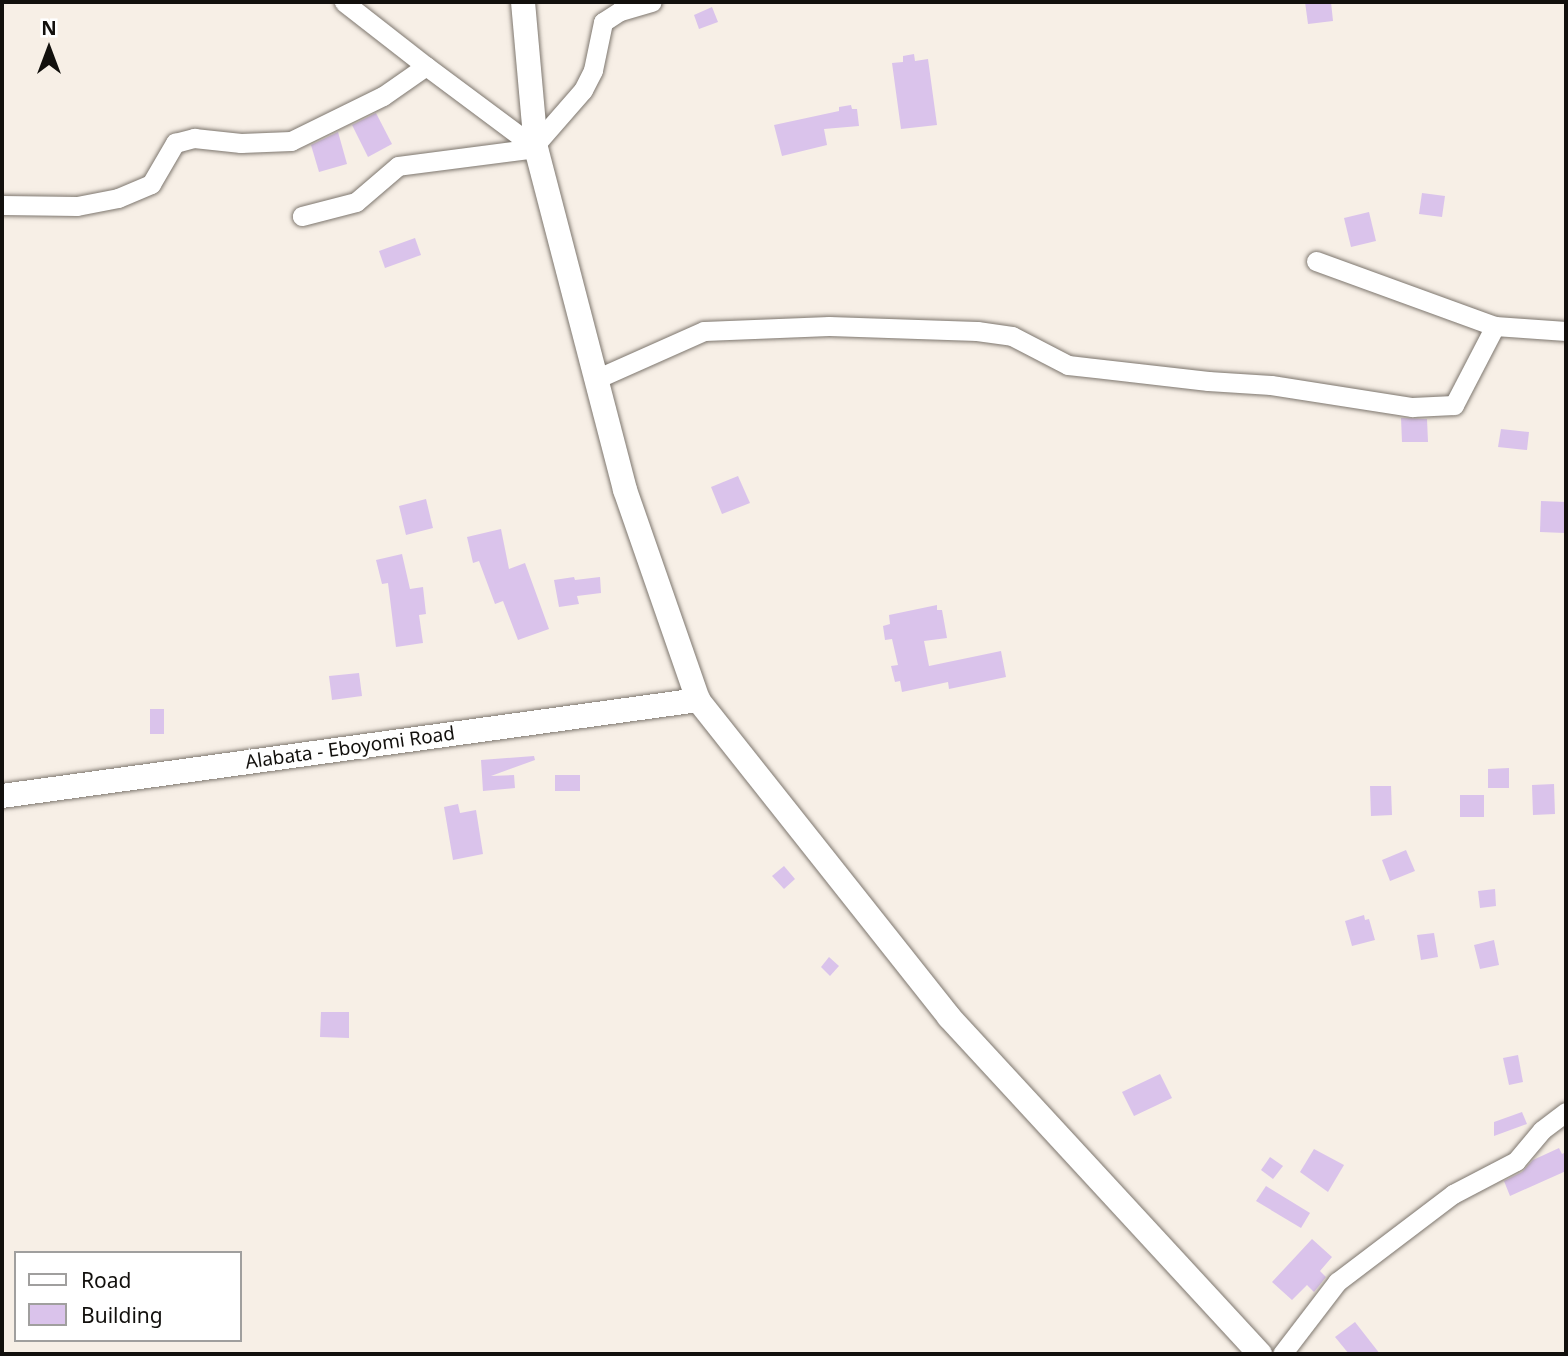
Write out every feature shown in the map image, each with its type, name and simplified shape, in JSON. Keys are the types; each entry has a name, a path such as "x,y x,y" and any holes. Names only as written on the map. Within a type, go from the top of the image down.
{"main road":[{"path":"523,2 536,146 625,490 698,700 950,1017 1260,1354"},
{"name":"Alabata - Eboyomi Road","path":"2,796 698,700"}],"street":[{"path":"344,2 536,146"},
{"path":"302,216 356,202 398,166 536,146 583,90 593,71 603,22 620,11 652,2"},
{"path":"2,205 77,206 118,198 151,184 175,143 194,138 241,143 291,141 383,96 426,66"},
{"path":"1315,261 1495,326 1566,331"},
{"path":"596,379 704,331 828,326 977,331 1012,336 1068,365 1208,382 1271,385 1412,407 1454,405 1495,326"},
{"path":"1282,1354 1337,1282 1453,1194 1516,1161 1542,1130 1566,1112"}],"building":[{"path":"1305,2 1331,2 1333,21 1308,24"},
{"path":"712,7 718,22 699,29 694,15"},
{"path":"914,54 915,61 928,59 937,125 901,129 892,63 903,62 903,56"},
{"path":"851,105 852,109 857,109 859,126 824,129 827,145 782,156 774,125 839,111 839,107"},
{"path":"376,113 392,144 368,157 352,125"},
{"path":"338,132 347,164 319,172 311,145"},
{"path":"1422,193 1445,196 1442,217 1419,214"},
{"path":"1369,212 1376,241 1351,247 1344,218"},
{"path":"415,238 421,255 385,268 379,251"},
{"path":"1401,418 1427,419 1428,442 1402,442"},
{"path":"1501,429 1529,432 1527,450 1498,447"},
{"path":"738,476 750,503 722,514 711,487"},
{"path":"426,499 433,528 406,535 399,506"},
{"path":"1541,501 1566,502 1565,533 1540,532"},
{"path":"501,529 509,569 525,563 549,629 518,640 503,601 495,604 479,561 473,563 467,537"},
{"path":"402,554 410,589 423,587 426,614 419,615 423,643 396,647 388,583 382,584 376,560"},
{"path":"574,577 575,580 600,577 601,593 577,596 579,604 559,607 554,580"},
{"path":"937,605 937,610 942,610 947,638 924,641 929,666 1001,651 1006,677 949,689 948,682 902,692 900,681 895,682 891,666 898,665 892,639 885,640 883,626 890,624 889,615"},
{"path":"359,673 362,696 332,700 329,676"},
{"path":"150,709 164,709 164,734 150,734"},
{"path":"534,756 535,760 491,776 514,775 515,788 483,791 481,760"},
{"path":"1509,768 1509,788 1488,788 1488,769"},
{"path":"555,775 580,775 580,791 555,791"},
{"path":"1554,784 1555,814 1533,815 1532,785"},
{"path":"1370,786 1391,786 1392,815 1371,816"},
{"path":"1460,795 1484,795 1484,817 1460,817"},
{"path":"458,804 460,813 476,810 483,854 453,860 444,807"},
{"path":"1406,850 1415,871 1390,881 1382,860"},
{"path":"784,866 795,879 784,889 772,876"},
{"path":"1495,889 1496,906 1480,908 1478,891"},
{"path":"1364,915 1365,920 1369,919 1375,940 1352,946 1345,921"},
{"path":"1434,933 1438,957 1421,960 1417,935"},
{"path":"1494,940 1499,965 1480,969 1474,945"},
{"path":"829,957 839,966 830,976 821,967"},
{"path":"321,1012 349,1012 349,1038 320,1037"},
{"path":"1518,1055 1523,1082 1509,1085 1503,1058"},
{"path":"1160,1074 1172,1098 1134,1116 1122,1092"},
{"path":"1522,1112 1527,1124 1494,1136 1494,1122"},
{"path":"1559,1148 1562,1154 1566,1152 1566,1171 1510,1196 1504,1181 1522,1172 1533,1160"},
{"path":"1314,1149 1344,1165 1328,1192 1300,1172"},
{"path":"1270,1157 1283,1166 1273,1179 1261,1170"},
{"path":"1266,1186 1310,1213 1301,1228 1256,1201"},
{"path":"1312,1239 1332,1257 1320,1271 1326,1277 1314,1292 1307,1285 1292,1300 1272,1282"},
{"path":"1355,1322 1380,1354 1349,1354 1335,1337"}]}
